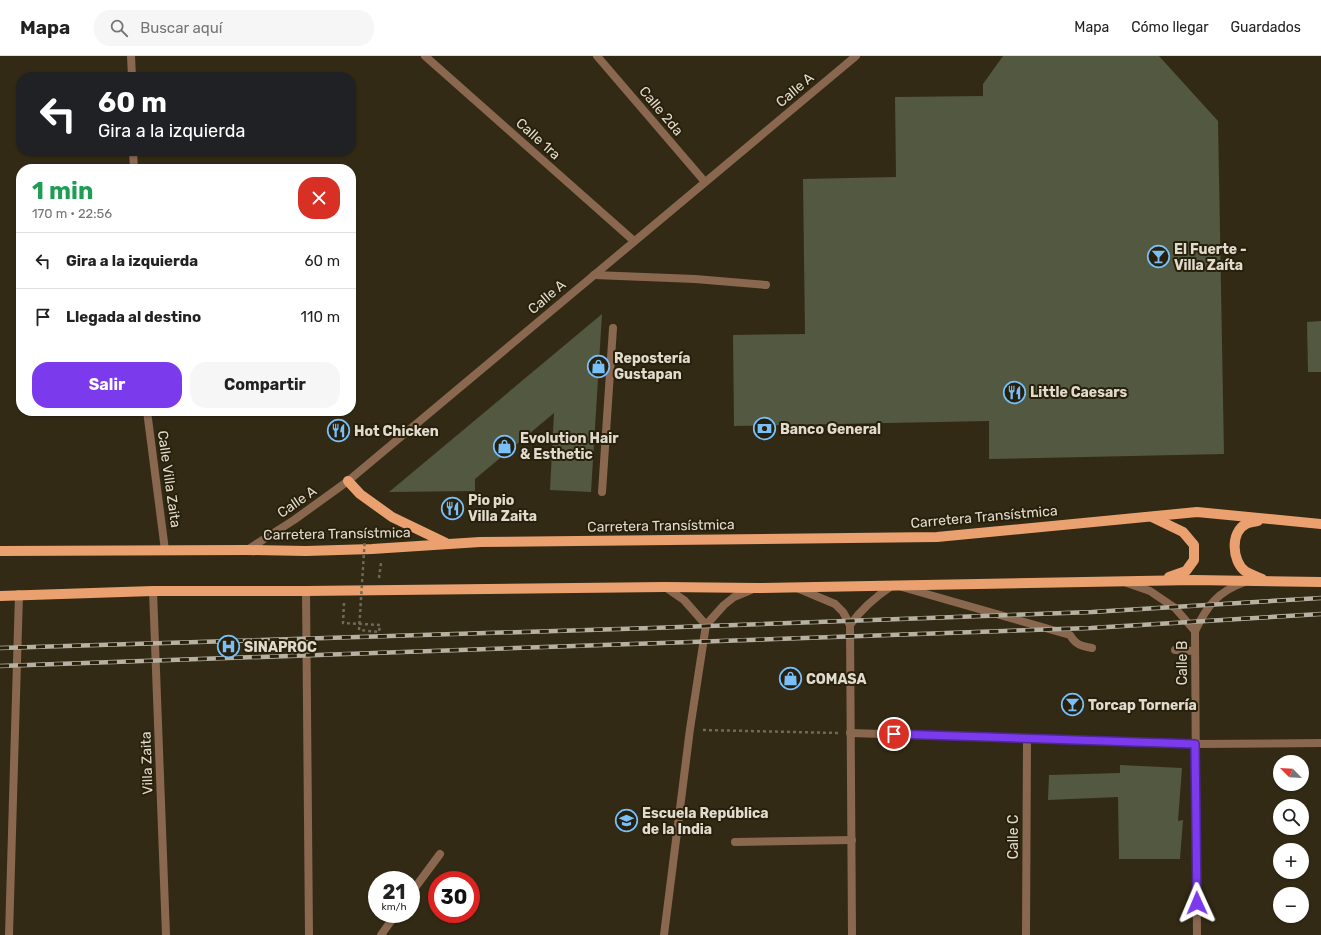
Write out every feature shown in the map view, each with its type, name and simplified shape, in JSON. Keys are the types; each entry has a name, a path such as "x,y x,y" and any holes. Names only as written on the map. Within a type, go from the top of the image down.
{"main road":[{"path":"348,481 360,494 392,517 448,544"},
{"name":"Carretera Transístmica","path":"0,551 306,551 448,544 937,537 1197,512 1321,524"},
{"path":"1152,516 1183,532 1194,545 1194,560 1186,571 1159,580"},
{"path":"1268,582 1245,570 1236,560 1234,550 1235,540 1238,533 1246,523 1270,519"},
{"path":"0,596 19,594 153,591 306,591 665,586 758,588 1159,580 1321,582"}],"street":[{"path":"131,56 132,72"},
{"name":"Calle 1ra","path":"425,56 634,241"},
{"name":"Calle 2da","path":"597,56 705,182"},
{"name":"Calle A","path":"248,550 294,520 348,481 856,56"},
{"path":"594,275 766,285"},
{"path":"602,492 613,328"},
{"name":"Calle Villa Zaita","path":"148,416 165,550"},
{"name":"Calle B","path":"1197,935 1195,631 1203,613 1216,598 1233,586 1252,580"},
{"name":"Calle B","path":"1122,581 1150,591 1175,608 1195,631"},
{"path":"850,625 864,607 894,585 1070,635 1074,642 1082,646 1092,648"},
{"path":"665,586 684,600 706,625"},
{"path":"793,587 835,604 843,612 850,625 852,935"},
{"path":"664,935 690,729 706,625 724,605 734,597 746,591 758,588"},
{"name":"Villa Zaita","path":"153,591 166,935"},
{"path":"306,591 309,935"},
{"path":"9,935 19,594"},
{"path":"1175,650 1195,651"},
{"path":"850,733 1195,744 1321,743"},
{"name":"Calle C","path":"1026,935 1027,739"},
{"path":"735,842 852,840"},
{"path":"420,881 440,854"},
{"path":"381,935 390,923"}],"path":[{"path":"344,590 343,623 380,625 379,632 359,630 365,538"},
{"path":"377,590 383,548"},
{"path":"690,729 850,733"}],"building":[{"path":"1003,56 1159,56 1218,121 1224,454 989,459 989,421 734,426 733,335 805,334 803,179 896,177 895,97 983,96 983,84"},
{"path":"602,314 591,492 550,490 554,413 475,479 475,491 389,492"},
{"path":"1321,321 1321,372 1308,372 1307,322"},
{"path":"1120,765 1182,768 1178,821 1183,820 1180,859 1119,859 1118,797 1048,800 1049,775 1120,773"}],"railway":[{"path":"0,648 652,628 1092,612 1321,598"},
{"path":"0,666 1091,628 1321,614"}],"place":[{"name":"El Fuerte - Villa Zaíta","path":"1159,257"},
{"name":"Repostería Gustapan","path":"599,366"},
{"name":"Little Caesars","path":"1015,392"},
{"name":"Banco General","path":"765,429"},
{"name":"Hot Chicken","path":"339,431"},
{"name":"Evolution Hair & Esthetic","path":"504,446"},
{"name":"Pio pio Villa Zaita","path":"453,508"},
{"name":"SINAPROC","path":"228,647"},
{"name":"COMASA","path":"791,679"},
{"name":"Torcap Tornería","path":"1072,705"},
{"name":"Escuela República de la India","path":"627,821"}],"route":[{"path":"894,734 1195,744 1197,903"}]}
